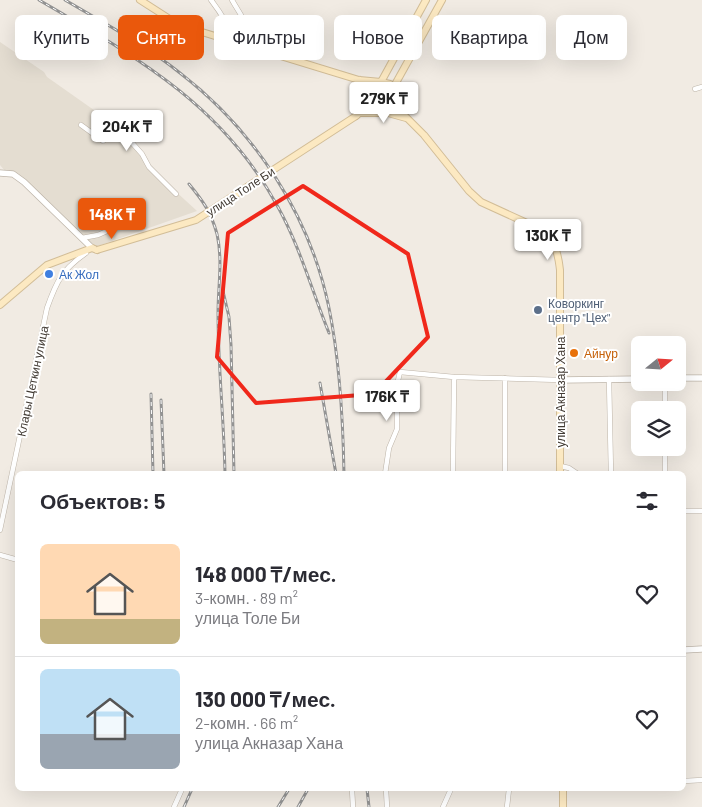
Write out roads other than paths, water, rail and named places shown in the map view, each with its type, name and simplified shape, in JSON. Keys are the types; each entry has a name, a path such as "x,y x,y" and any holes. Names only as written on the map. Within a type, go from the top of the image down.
{"main road":[{"path":"140,0 179,25 214,36"},
{"path":"375,92 376,85 381,82 426,0"},
{"path":"372,101 390,96 442,0"},
{"path":"294,60 358,80 390,84 392,90"},
{"path":"358,80 375,92 378,97 384,99"},
{"name":"улица Акназар Хана","path":"392,90 403,114"},
{"name":"улица Толе Би","path":"0,305 48,265 95,249 196,220 358,115 372,101 375,92"},
{"name":"улица Акназар Хана","path":"384,99 409,119 424,135 469,191 482,202 540,229 554,243 558,252 560,270 560,471"},
{"path":"358,115 388,113 409,119"},
{"path":"563,791 563,807"}],"street":[{"path":"211,0 222,15"},
{"path":"232,0 240,15"},
{"path":"695,89 702,87"},
{"path":"81,126 103,141 118,127 142,154 149,167 176,194"},
{"path":"0,173 13,174 19,178 95,249"},
{"path":"82,238 98,236 107,231 110,211"},
{"name":"Клары Цеткин улица","path":"0,530 47,308 55,286 68,266 95,249"},
{"path":"386,471 389,448 397,429 397,384 400,372 454,377 560,380 631,379"},
{"path":"452,471 454,377"},
{"path":"505,378 505,471"},
{"path":"686,378 702,378"},
{"path":"609,380 610,471"},
{"path":"665,456 665,471"},
{"path":"560,466 574,471"},
{"path":"686,511 702,511"},
{"path":"0,555 15,559"},
{"path":"686,650 702,650"},
{"path":"686,781 702,780"},
{"path":"174,807 181,791"},
{"path":"352,791 353,807"},
{"path":"386,791 387,807"},
{"path":"443,807 450,791"},
{"path":"507,807 509,791"}],"railway":[{"path":"39,0 142,63 174,86 231,139 256,171 286,222 329,333"},
{"path":"65,0 139,44 180,73 232,121 276,177 308,240 329,308 336,349 340,391 344,471"},
{"path":"189,184 209,213 215,226 219,244 218,333 225,471"},
{"path":"223,291 229,317 231,345 234,471"},
{"path":"320,383 335,471"},
{"path":"151,394 153,471"},
{"path":"161,400 164,471"},
{"path":"184,807 191,791"},
{"path":"278,807 288,791"},
{"path":"298,807 307,791"},
{"path":"367,791 369,807"}],"place":[{"name":"Ак Жол","path":"49,274"},
{"name":"Коворкинг центр \"Цех\"","path":"538,310"},
{"name":"Айнур","path":"574,353"}]}
